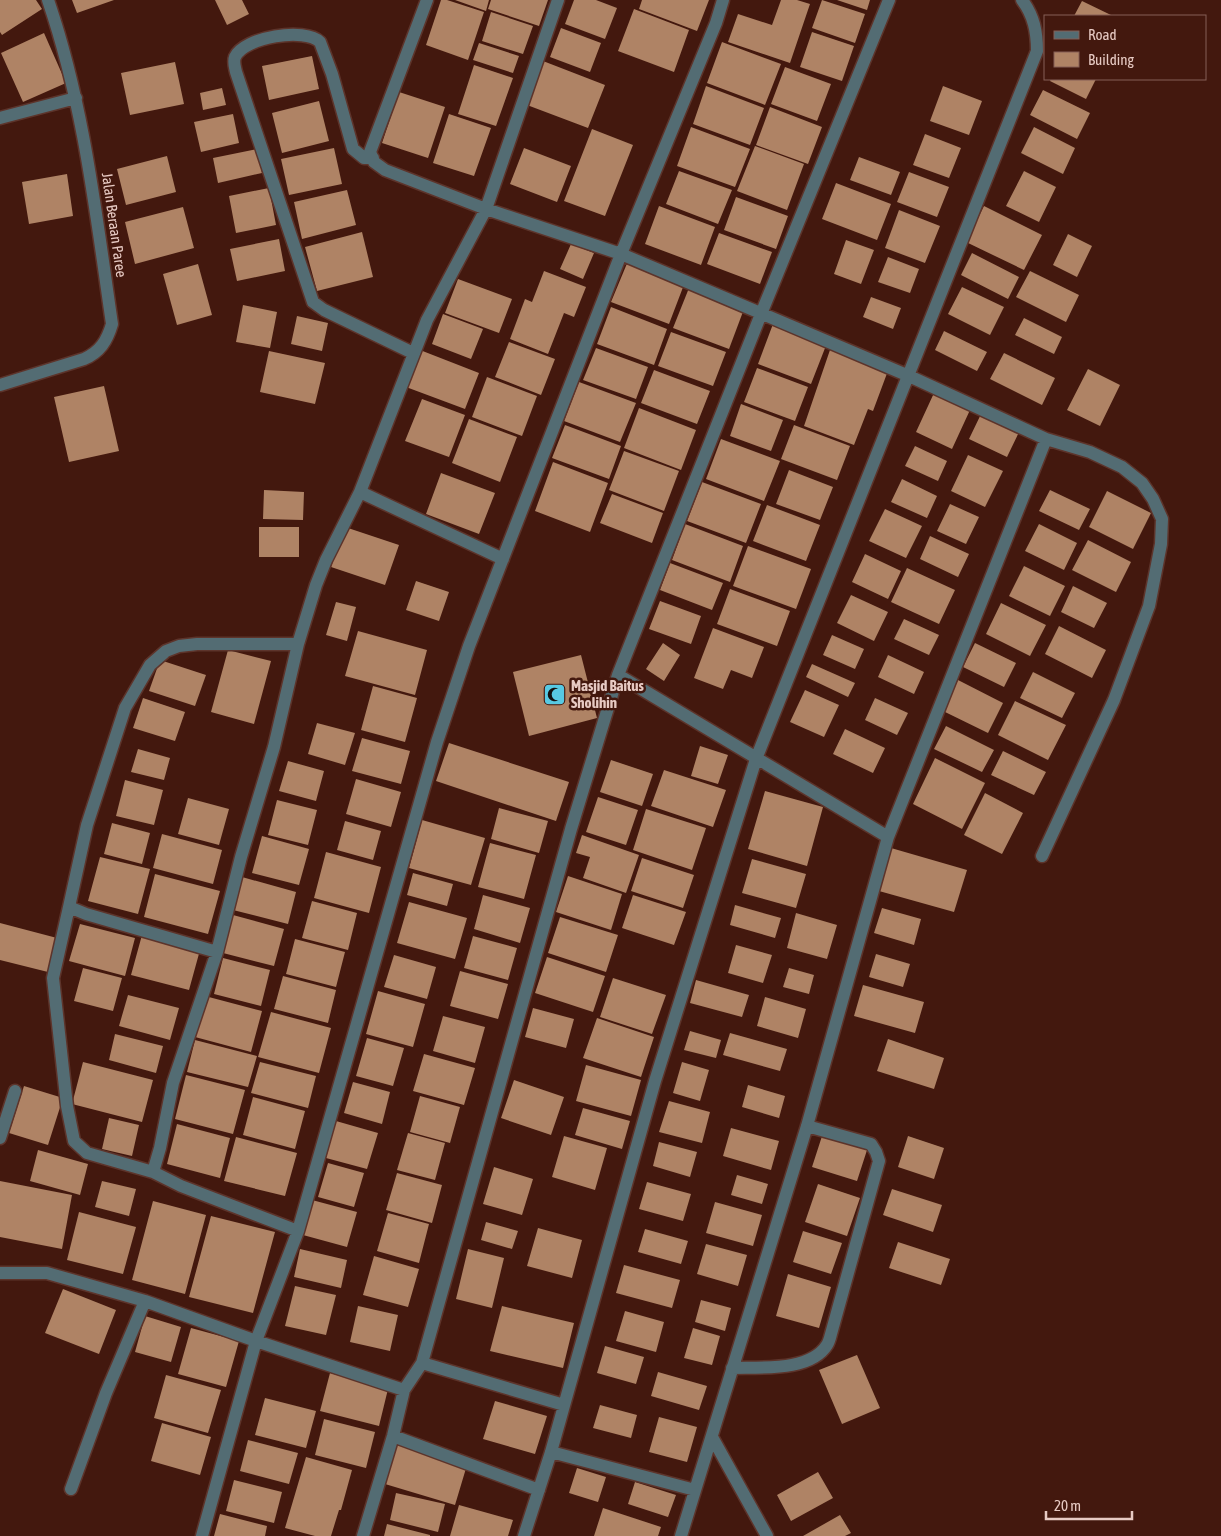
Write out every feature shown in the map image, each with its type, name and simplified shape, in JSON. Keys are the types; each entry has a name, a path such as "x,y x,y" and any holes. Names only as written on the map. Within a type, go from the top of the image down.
{"street":[{"name":"Jalan Beraan Paree","path":"0,385 93,355 102,347 108,337 112,324 92,183 76,98 48,0"},
{"path":"427,0 370,152 374,162 385,170 486,208 621,254 909,376 1046,439 1090,452 1122,467 1142,483 1153,499 1162,519 1162,544 1149,606 1114,700 1042,856"},
{"path":"153,1172 160,1148 173,1083 216,952 241,857 274,747 298,644 316,585 326,560 360,492 427,320 486,208 558,0"},
{"path":"202,1536 256,1341 298,1231 437,742 469,646 621,254 716,23 723,0"},
{"path":"362,1536 393,1436 404,1390 422,1363 571,829 618,674 761,314 889,0"},
{"path":"524,1536 551,1452 655,1080 756,759 1037,51 1037,35 1033,18 1022,0"},
{"path":"373,158 364,158 353,149 332,74 320,42 316,39 297,35 277,36 256,42 240,50 235,57 236,72 313,302 324,310 413,352"},
{"path":"0,118 76,98"},
{"path":"681,1536 806,1126 888,837 1046,439"},
{"path":"360,492 503,559"},
{"path":"298,644 197,644 179,646 166,651 150,665 125,708 87,825 53,978 66,1097 74,1140 87,1152 153,1172 181,1186 298,1231"},
{"path":"618,674 888,837"},
{"path":"69,907 86,914 216,952"},
{"path":"0,1138 15,1091"},
{"path":"732,1368 789,1366 810,1360 828,1345 879,1161 876,1152 870,1144 806,1126"},
{"path":"0,1273 47,1273 145,1301 256,1341 404,1390"},
{"path":"71,1489 106,1393 145,1301"},
{"path":"422,1363 564,1405"},
{"path":"393,1436 539,1490"},
{"path":"712,1437 767,1536"},
{"path":"551,1452 694,1490"}],"building":[{"path":"0,0 36,0 42,9 2,35 0,32"},
{"path":"72,0 114,0 77,13"},
{"path":"215,0 242,0 249,14 227,25"},
{"path":"441,0 447,0 484,12 468,60 426,45"},
{"path":"455,0 489,0 486,11"},
{"path":"491,0 548,0 539,26 488,9"},
{"path":"574,0 596,0 617,8 605,39 565,24"},
{"path":"642,0 709,0 697,31 639,9"},
{"path":"781,0 797,0 810,4 790,63 728,42 738,14 772,25"},
{"path":"822,0 865,14 855,43 812,28"},
{"path":"837,0 870,0 867,10"},
{"path":"1082,1 1111,15 1075,15"},
{"path":"634,9 689,30 674,72 618,51"},
{"path":"491,12 533,26 523,54 482,41"},
{"path":"561,28 601,43 590,72 550,57"},
{"path":"812,32 854,46 842,81 800,67"},
{"path":"44,33 66,83 23,102 1,53"},
{"path":"722,42 781,64 765,105 707,83"},
{"path":"479,43 519,56 513,73 473,60"},
{"path":"312,56 319,89 269,100 262,66"},
{"path":"543,61 605,85 588,128 527,105"},
{"path":"175,62 184,104 130,115 121,73"},
{"path":"474,65 513,78 496,126 458,114"},
{"path":"785,67 831,84 817,121 771,104"},
{"path":"1050,80 1096,80 1086,99"},
{"path":"706,86 764,108 750,145 693,124"},
{"path":"943,86 982,101 969,135 930,121"},
{"path":"222,88 226,105 203,110 200,93"},
{"path":"1043,90 1090,113 1077,139 1030,115"},
{"path":"399,92 445,107 428,158 382,143"},
{"path":"319,101 329,141 282,153 272,113"},
{"path":"770,107 822,127 808,164 756,145"},
{"path":"233,114 239,143 201,152 194,122"},
{"path":"449,114 491,128 474,176 433,163"},
{"path":"691,127 750,149 735,187 677,166"},
{"path":"1034,127 1075,148 1063,174 1021,153"},
{"path":"592,129 633,145 605,216 564,201"},
{"path":"925,134 961,148 949,178 913,165"},
{"path":"755,146 804,164 787,210 737,191"},
{"path":"334,148 342,184 289,195 281,159"},
{"path":"524,148 571,166 557,202 510,184"},
{"path":"257,149 262,173 218,183 213,158"},
{"path":"167,156 176,192 126,205 117,169"},
{"path":"859,157 900,172 891,195 850,180"},
{"path":"679,171 732,190 718,224 666,204"},
{"path":"1024,171 1056,187 1039,222 1006,206"},
{"path":"909,172 949,187 937,217 897,202"},
{"path":"67,174 73,216 29,224 22,182"},
{"path":"836,183 891,204 877,240 822,219"},
{"path":"269,188 276,225 236,233 229,196"},
{"path":"347,190 356,225 302,239 294,202"},
{"path":"736,197 788,216 776,249 724,230"},
{"path":"659,206 715,227 701,265 645,244"},
{"path":"984,206 1042,235 1024,270 966,242"},
{"path":"183,207 194,248 135,264 125,222"},
{"path":"899,210 940,226 925,263 885,248"},
{"path":"362,232 373,277 317,291 305,247"},
{"path":"719,233 772,252 760,284 707,264"},
{"path":"1068,234 1092,246 1077,277 1053,265"},
{"path":"279,239 285,271 237,281 230,249"},
{"path":"846,240 874,250 861,284 834,274"},
{"path":"571,244 594,253 583,279 560,269"},
{"path":"972,253 1019,277 1008,299 961,275"},
{"path":"888,257 919,269 910,293 878,282"},
{"path":"628,261 685,282 669,324 611,302"},
{"path":"198,264 212,315 177,325 163,274"},
{"path":"544,271 586,287 574,317 564,313 548,354 510,339 525,299 532,302"},
{"path":"1030,271 1079,295 1066,322 1016,297"},
{"path":"458,279 512,299 499,333 445,313"},
{"path":"962,287 1004,307 990,335 948,314"},
{"path":"689,288 744,309 729,349 673,328"},
{"path":"871,297 901,308 893,329 863,317"},
{"path":"243,305 277,312 270,348 236,342"},
{"path":"611,307 667,329 654,365 597,344"},
{"path":"443,314 483,329 471,359 432,344"},
{"path":"297,316 328,323 322,351 291,344"},
{"path":"1024,318 1062,337 1054,354 1015,335"},
{"path":"773,324 827,343 811,384 758,364"},
{"path":"944,331 987,352 977,371 935,350"},
{"path":"671,332 726,352 713,386 658,366"},
{"path":"509,342 555,359 541,395 495,377"},
{"path":"831,347 889,368 873,411 868,409 854,445 804,426"},
{"path":"596,348 648,367 636,399 583,380"},
{"path":"420,350 479,373 465,409 406,387"},
{"path":"269,351 325,363 315,404 260,392"},
{"path":"1004,353 1055,378 1042,405 990,379"},
{"path":"757,368 808,387 795,421 744,402"},
{"path":"1088,369 1120,385 1100,426 1067,410"},
{"path":"654,370 710,391 697,424 641,403"},
{"path":"487,377 537,396 522,436 472,417"},
{"path":"579,382 636,403 620,442 564,421"},
{"path":"104,386 119,451 69,462 54,397"},
{"path":"934,393 970,410 952,449 916,432"},
{"path":"422,399 465,415 449,457 405,441"},
{"path":"741,404 783,420 771,451 730,436"},
{"path":"639,408 696,430 681,470 624,448"},
{"path":"982,412 1020,430 1007,457 969,439"},
{"path":"469,419 517,437 500,482 452,463"},
{"path":"565,425 621,446 609,479 552,458"},
{"path":"794,425 850,446 837,480 781,459"},
{"path":"721,439 780,461 764,501 706,479"},
{"path":"915,446 947,461 938,481 905,466"},
{"path":"624,451 679,471 664,511 609,490"},
{"path":"968,455 1003,471 985,507 951,491"},
{"path":"553,462 608,483 590,532 535,511"},
{"path":"789,470 833,487 820,520 776,504"},
{"path":"441,473 495,493 479,534 426,514"},
{"path":"902,479 937,496 927,518 891,502"},
{"path":"702,482 761,504 746,543 687,521"},
{"path":"264,490 304,492 303,520 263,519"},
{"path":"1050,490 1090,509 1079,530 1039,511"},
{"path":"1107,491 1151,513 1133,549 1089,527"},
{"path":"612,494 663,513 652,543 600,523"},
{"path":"950,504 979,517 966,544 937,531"},
{"path":"767,505 820,525 806,561 753,541"},
{"path":"885,509 922,526 906,558 869,541"},
{"path":"685,524 743,546 730,582 672,560"},
{"path":"1039,524 1077,543 1064,570 1025,551"},
{"path":"259,527 299,527 299,557 259,557"},
{"path":"345,527 399,545 385,585 331,567"},
{"path":"930,536 969,554 958,577 920,559"},
{"path":"1088,540 1131,562 1116,592 1072,570"},
{"path":"748,546 811,569 796,609 733,586"},
{"path":"865,554 901,571 888,599 852,582"},
{"path":"670,563 723,583 712,610 660,590"},
{"path":"1024,566 1065,586 1050,616 1009,596"},
{"path":"907,568 955,590 939,624 891,602"},
{"path":"416,581 449,592 439,621 406,610"},
{"path":"1073,586 1107,603 1094,628 1061,612"},
{"path":"730,589 790,611 777,646 717,624"},
{"path":"851,595 888,612 874,641 837,623"},
{"path":"660,601 701,616 691,644 649,629"},
{"path":"336,602 356,607 347,641 326,635"},
{"path":"1001,603 1046,625 1030,656 986,634"},
{"path":"904,619 939,635 929,655 894,639"},
{"path":"1059,626 1106,650 1092,678 1045,654"},
{"path":"713,628 764,647 752,678 731,670 723,689 694,678"},
{"path":"358,631 427,650 415,695 345,676"},
{"path":"832,635 864,649 855,669 823,655"},
{"path":"663,643 680,655 664,681 646,669"},
{"path":"975,643 1016,663 1004,687 963,667"},
{"path":"228,650 271,661 254,724 211,712"},
{"name":"Masjid Baitus Sholihin","path":"581,655 597,718 529,736 513,672"},
{"path":"888,655 924,672 914,694 878,677"},
{"path":"160,660 206,675 195,706 149,691"},
{"path":"812,664 855,683 848,697 806,677"},
{"path":"1033,672 1075,693 1062,718 1020,698"},
{"path":"958,680 1003,703 988,733 943,711"},
{"path":"373,686 417,698 405,742 361,730"},
{"path":"805,690 839,705 824,737 790,722"},
{"path":"143,698 185,712 175,741 133,728"},
{"path":"875,698 908,713 897,735 865,720"},
{"path":"1015,701 1066,725 1048,760 998,735"},
{"path":"317,723 355,733 345,765 308,754"},
{"path":"946,726 994,750 982,772 934,749"},
{"path":"845,729 885,748 873,773 833,754"},
{"path":"362,738 410,751 401,784 352,771"},
{"path":"449,743 569,782 556,821 436,781"},
{"path":"700,746 728,755 718,784 691,776"},
{"path":"138,749 170,758 164,780 131,772"},
{"path":"1003,751 1046,772 1034,795 991,775"},
{"path":"935,758 985,783 962,829 913,804"},
{"path":"611,760 653,774 642,806 600,792"},
{"path":"288,761 324,771 316,801 279,791"},
{"path":"664,770 726,790 713,827 651,806"},
{"path":"356,779 401,792 391,827 346,814"},
{"path":"125,780 163,790 154,825 116,816"},
{"path":"765,791 823,807 807,866 748,849"},
{"path":"985,793 1023,813 1002,854 964,835"},
{"path":"598,797 638,810 626,845 586,832"},
{"path":"188,798 229,809 219,845 178,834"},
{"path":"277,800 317,810 308,845 268,835"},
{"path":"499,808 548,821 539,853 491,839"},
{"path":"646,809 706,828 692,870 633,850"},
{"path":"422,820 485,838 471,885 409,868"},
{"path":"345,821 381,831 373,860 337,850"},
{"path":"112,823 150,833 142,864 104,854"},
{"path":"162,834 222,850 213,884 153,868"},
{"path":"582,835 639,855 626,893 583,878 590,857 576,853"},
{"path":"262,836 309,849 299,885 252,873"},
{"path":"490,843 536,855 524,899 478,887"},
{"path":"891,848 967,870 954,912 879,891"},
{"path":"326,852 381,867 369,913 314,898"},
{"path":"100,857 150,869 138,914 88,901"},
{"path":"642,858 694,875 683,908 631,891"},
{"path":"752,859 806,874 796,908 742,893"},
{"path":"413,873 453,884 447,906 407,895"},
{"path":"155,874 220,891 208,934 144,917"},
{"path":"568,876 622,894 611,930 556,912"},
{"path":"242,877 296,892 288,924 233,910"},
{"path":"483,895 530,908 520,943 474,929"},
{"path":"633,895 686,912 674,945 622,928"},
{"path":"312,901 357,913 348,950 302,938"},
{"path":"409,902 467,918 455,959 397,943"},
{"path":"735,905 781,918 775,938 730,925"},
{"path":"882,908 921,919 914,945 874,933"},
{"path":"796,913 837,925 827,959 787,948"},
{"path":"233,915 284,929 274,966 223,953"},
{"path":"560,917 618,935 606,972 548,953"},
{"path":"0,923 57,938 48,972 0,960"},
{"path":"80,924 135,938 125,976 69,961"},
{"path":"142,935 200,950 189,990 131,975"},
{"path":"473,936 517,948 508,980 464,968"},
{"path":"295,939 345,952 336,987 286,974"},
{"path":"736,945 772,955 763,983 728,973"},
{"path":"876,954 910,964 903,987 869,977"},
{"path":"394,955 436,967 427,999 384,987"},
{"path":"547,957 605,976 593,1012 535,993"},
{"path":"223,958 270,970 261,1006 214,994"},
{"path":"83,968 122,978 113,1011 74,1001"},
{"path":"789,968 814,975 809,994 783,987"},
{"path":"460,971 508,984 498,1019 450,1006"},
{"path":"283,976 336,990 328,1023 274,1009"},
{"path":"613,978 666,995 652,1034 600,1017"},
{"path":"696,980 749,995 742,1017 690,1003"},
{"path":"863,985 924,1002 915,1033 854,1016"},
{"path":"378,991 425,1004 413,1047 366,1034"},
{"path":"128,995 179,1008 170,1040 119,1026"},
{"path":"205,996 262,1011 251,1052 195,1037"},
{"path":"765,997 806,1009 798,1038 757,1026"},
{"path":"533,1008 574,1019 566,1048 525,1037"},
{"path":"271,1012 331,1028 319,1073 258,1057"},
{"path":"443,1016 485,1027 475,1063 433,1051"},
{"path":"597,1018 654,1037 641,1077 583,1058"},
{"path":"690,1031 721,1040 716,1058 684,1050"},
{"path":"730,1033 787,1049 780,1071 723,1055"},
{"path":"115,1034 163,1046 156,1073 109,1060"},
{"path":"367,1038 404,1048 393,1086 356,1076"},
{"path":"888,1039 944,1058 934,1089 877,1071"},
{"path":"195,1040 257,1056 248,1087 187,1072"},
{"path":"424,1054 475,1068 464,1105 413,1091"},
{"path":"83,1062 153,1080 142,1122 72,1104"},
{"path":"260,1062 316,1076 308,1108 251,1093"},
{"path":"682,1062 709,1070 700,1101 673,1093"},
{"path":"586,1065 641,1080 631,1116 576,1101"},
{"path":"186,1075 245,1090 233,1134 175,1119"},
{"path":"514,1080 564,1097 551,1135 501,1118"},
{"path":"353,1082 390,1092 382,1124 344,1113"},
{"path":"748,1085 785,1096 779,1118 742,1107"},
{"path":"24,1086 63,1098 48,1145 9,1133"},
{"path":"420,1096 460,1107 450,1143 410,1132"},
{"path":"253,1097 305,1111 295,1149 243,1135"},
{"path":"669,1101 710,1112 702,1143 659,1132"},
{"path":"583,1108 630,1121 622,1149 575,1135"},
{"path":"109,1118 139,1125 132,1156 102,1149"},
{"path":"336,1121 378,1133 367,1169 326,1158"},
{"path":"177,1124 230,1138 220,1178 167,1164"},
{"path":"731,1128 779,1141 771,1170 723,1156"},
{"path":"408,1133 445,1143 435,1180 397,1170"},
{"path":"823,1133 868,1147 857,1181 812,1167"},
{"path":"564,1136 607,1148 595,1190 552,1177"},
{"path":"908,1136 944,1148 934,1179 898,1167"},
{"path":"236,1137 297,1153 285,1196 224,1181"},
{"path":"659,1142 697,1152 690,1177 653,1166"},
{"path":"38,1150 88,1164 80,1195 30,1181"},
{"path":"328,1163 364,1173 354,1207 318,1197"},
{"path":"494,1167 533,1179 522,1215 483,1204"},
{"path":"397,1173 442,1185 432,1223 386,1210"},
{"path":"737,1175 768,1184 762,1204 731,1195"},
{"path":"0,1181 72,1195 62,1249 0,1237"},
{"path":"102,1181 136,1189 129,1216 95,1207"},
{"path":"647,1182 691,1194 683,1221 639,1209"},
{"path":"818,1184 860,1198 847,1236 805,1222"},
{"path":"892,1189 942,1205 933,1232 883,1215"},
{"path":"312,1200 357,1212 347,1247 303,1235"},
{"path":"153,1201 206,1215 185,1294 132,1280"},
{"path":"715,1202 762,1215 753,1246 706,1233"},
{"path":"79,1212 136,1227 123,1274 67,1260"},
{"path":"388,1213 429,1224 419,1263 377,1251"},
{"path":"211,1216 275,1232 253,1313 189,1297"},
{"path":"486,1222 518,1231 512,1249 481,1240"},
{"path":"538,1228 582,1240 572,1278 527,1266"},
{"path":"645,1229 688,1241 681,1264 638,1252"},
{"path":"803,1231 842,1243 831,1274 793,1262"},
{"path":"898,1242 950,1259 941,1285 889,1268"},
{"path":"706,1244 747,1255 738,1286 697,1274"},
{"path":"300,1249 347,1260 341,1288 294,1277"},
{"path":"468,1249 504,1258 492,1308 456,1299"},
{"path":"374,1256 419,1269 408,1307 363,1295"},
{"path":"624,1265 680,1280 672,1308 616,1293"},
{"path":"788,1274 831,1287 819,1328 776,1316"},
{"path":"295,1286 336,1295 326,1335 285,1326"},
{"path":"63,1289 116,1310 99,1354 45,1333"},
{"path":"701,1300 731,1308 725,1331 695,1322"},
{"path":"358,1306 398,1315 390,1351 350,1342"},
{"path":"502,1306 574,1323 563,1368 490,1351"},
{"path":"625,1311 664,1322 656,1352 616,1341"},
{"path":"145,1316 181,1327 171,1362 135,1352"},
{"path":"191,1328 239,1341 226,1387 178,1374"},
{"path":"693,1328 720,1336 712,1365 684,1358"},
{"path":"605,1346 644,1357 636,1384 597,1373"},
{"path":"857,1355 880,1408 842,1424 819,1370"},
{"path":"658,1372 707,1386 699,1410 651,1396"},
{"path":"330,1373 388,1389 379,1426 320,1411"},
{"path":"166,1375 221,1390 208,1433 154,1418"},
{"path":"265,1398 316,1411 306,1448 255,1435"},
{"path":"495,1401 547,1416 535,1454 483,1439"},
{"path":"600,1405 637,1415 631,1438 593,1428"},
{"path":"659,1417 697,1427 687,1462 649,1452"},
{"path":"324,1419 375,1432 366,1468 315,1455"},
{"path":"162,1423 211,1437 200,1475 151,1461"},
{"path":"248,1440 298,1453 289,1484 240,1471"},
{"path":"397,1445 467,1465 455,1505 385,1484"},
{"path":"306,1457 352,1470 341,1510 339,1510 331,1536 315,1536 285,1528"},
{"path":"577,1468 606,1477 598,1502 569,1493"},
{"path":"818,1472 833,1498 791,1521 777,1495"},
{"path":"234,1480 282,1492 274,1523 226,1511"},
{"path":"635,1482 676,1495 668,1517 628,1504"},
{"path":"396,1493 445,1504 438,1532 390,1520"},
{"path":"459,1505 513,1520 508,1536 450,1536"},
{"path":"603,1508 661,1527 658,1536 594,1536"},
{"path":"220,1514 267,1526 265,1536 214,1536"},
{"path":"840,1515 851,1533 845,1536 803,1536"},
{"path":"387,1524 430,1535 430,1536 384,1536"}],"place":[{"name":"Masjid Baitus Sholihin","path":"555,695"}]}
